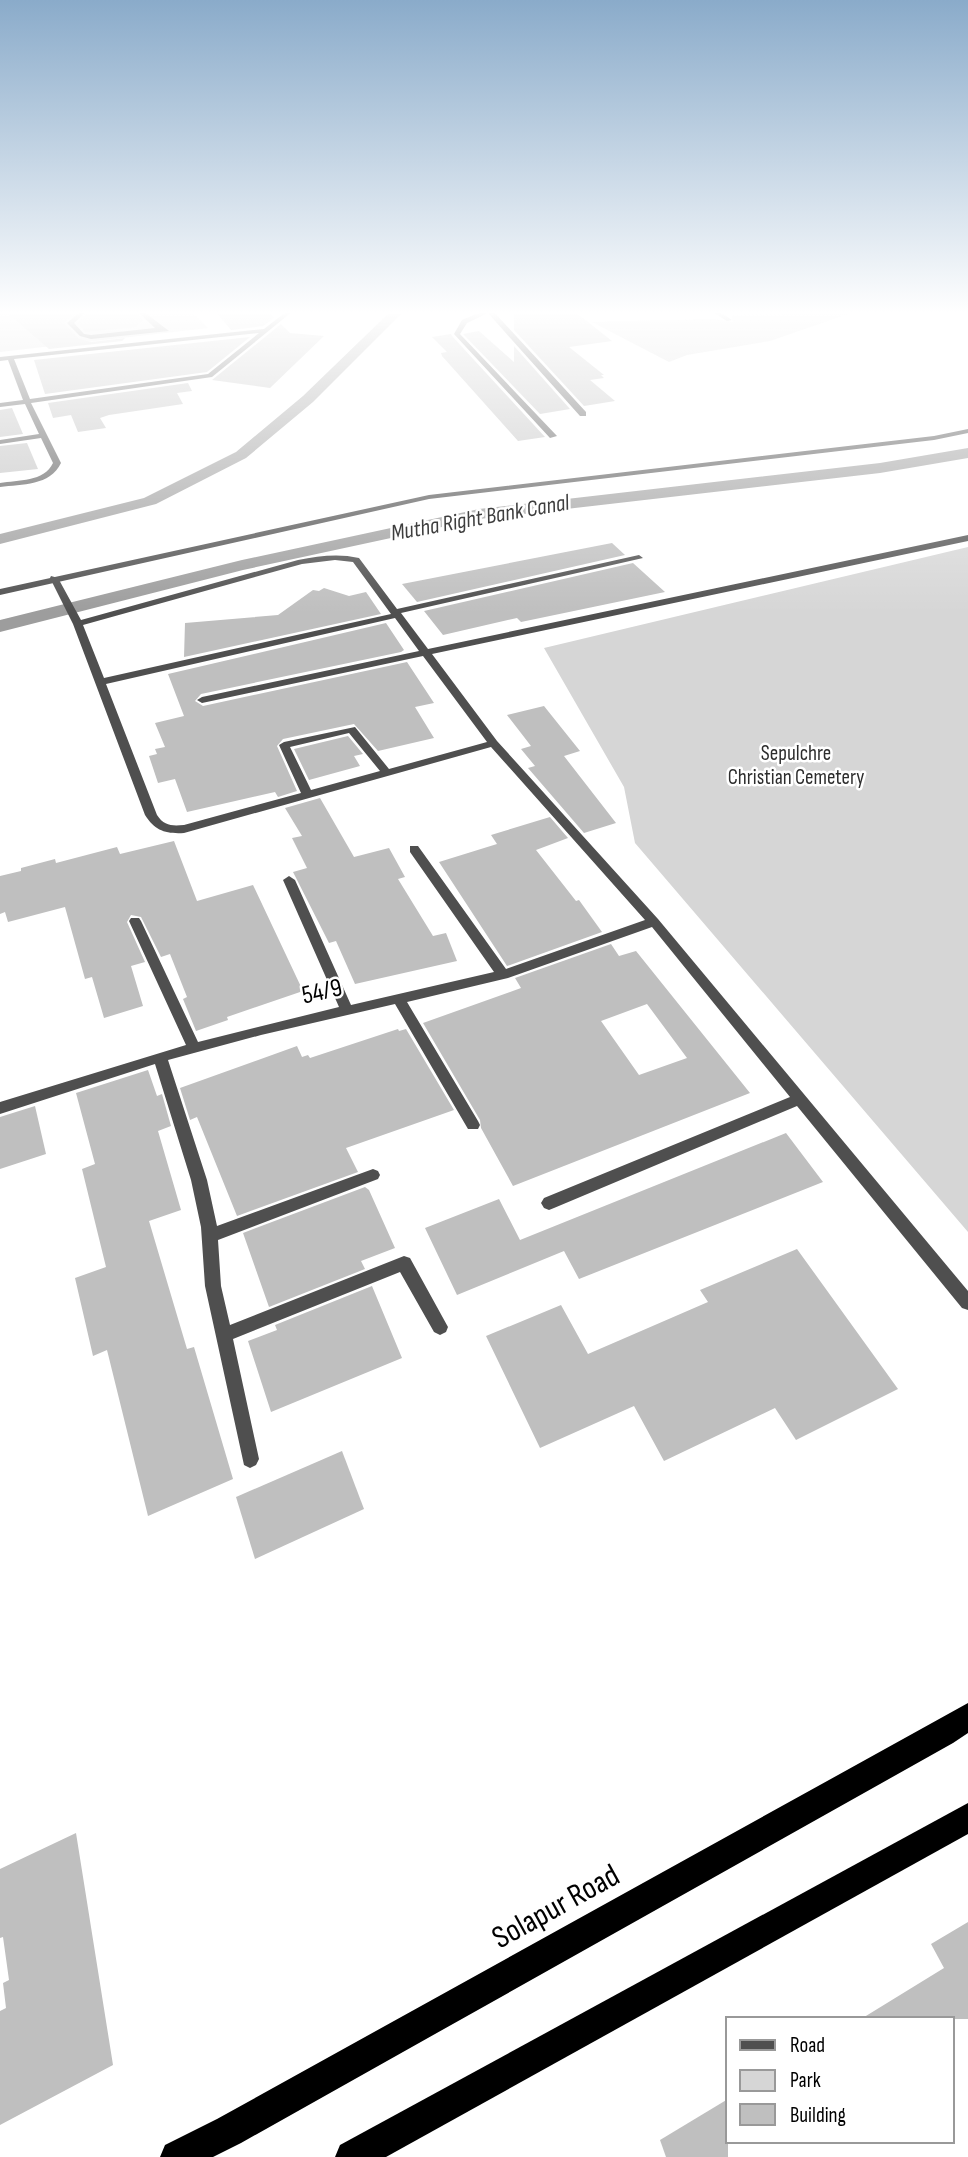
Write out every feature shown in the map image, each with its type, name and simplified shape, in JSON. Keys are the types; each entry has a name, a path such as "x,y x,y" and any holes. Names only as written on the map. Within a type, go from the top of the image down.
{"highway":[{"name":"Solapur Road","path":"177,2157 604,1922 968,1717"},
{"path":"352,2157 968,1818"}],"street":[{"path":"0,485 42,477 55,469 57,463 32,412"},
{"path":"530,412 553,436"},
{"path":"0,592 429,497 934,438 968,430"},
{"path":"0,442 44,435"},
{"path":"202,700 968,538"},
{"path":"76,621 326,557 356,560 493,743 654,922 968,1303"},
{"path":"100,682 639,558"},
{"path":"54,578 76,621 151,815 156,825 164,830 184,829 493,743"},
{"path":"308,795 284,745 351,729 387,773"},
{"path":"414,849 503,975"},
{"path":"289,880 347,1010"},
{"path":"135,921 194,1048"},
{"name":"54/9","path":"0,1108 194,1048 503,975 654,922"},
{"path":"399,999 473,1125"},
{"path":"160,1057 200,1180 209,1236 213,1286 250,1459"},
{"path":"549,1203 800,1099"},
{"path":"209,1236 373,1175"},
{"path":"224,1335 404,1263 440,1327"}],"green space":[{"name":"Sepulchre Christian Cemetery","path":"968,547 968,1232 635,843 624,787 544,648"}],"building":[{"path":"0,412 14,412 23,434 0,437"},
{"path":"51,412 131,412 100,418 106,428 78,432 71,415 53,418"},
{"path":"492,412 522,412 545,437 518,441"},
{"path":"27,443 38,469 0,473 0,446"},
{"path":"612,543 625,555 417,602 402,584"},
{"path":"633,563 665,592 521,622 517,618 443,635 424,611"},
{"path":"324,588 349,596 366,592 381,614 184,657 185,623 278,615 313,590"},
{"path":"386,623 404,650 401,652 201,694 195,701 203,706 407,662 434,703 415,707 434,738 378,751 354,724 283,739 277,746 297,791 278,797 275,792 187,812 175,779 158,783 149,756 157,754 155,749 165,747 155,723 184,716 168,674"},
{"path":"544,706 580,751 564,756 616,823 584,833 528,768 535,766 521,749 531,746 507,715"},
{"path":"348,736 363,754 354,756 360,766 309,780 294,749"},
{"path":"320,798 354,857 389,848 405,877 398,879 433,936 446,933 457,961 355,984 336,941 329,943 293,872 307,868 292,838 302,836 285,808"},
{"path":"550,817 568,838 536,850 576,901 579,900 602,932 507,966 439,862 497,844 491,835"},
{"path":"174,841 197,901 253,885 303,991 227,1017 228,1020 196,1031 183,999 187,997 170,954 161,957 141,917 131,915 127,922 145,962 131,966 143,1006 104,1018 92,977 85,979 65,907 8,922 5,912 0,914 0,876 55,859 56,863 117,847 120,854"},
{"path":"611,944 619,956 636,951 750,1093 513,1186 481,1128 480,1120 423,1023 521,988 515,978","holes":["647,1004 687,1058 639,1075 601,1021"]},
{"path":"398,1029 406,1029 454,1110 346,1148 358,1172 237,1216 197,1117 190,1120 180,1088 297,1046 302,1057 308,1055 310,1058"},
{"path":"148,1070 157,1096 162,1094 171,1126 158,1131 181,1210 149,1221 187,1349 194,1347 233,1479 148,1516 107,1350 93,1356 75,1278 106,1267 82,1169 95,1164 76,1093"},
{"path":"35,1106 46,1154 0,1169 0,1117"},
{"path":"786,1133 823,1182 579,1279 564,1251 457,1295 425,1228 499,1199 520,1240"},
{"path":"365,1187 369,1190 395,1248 361,1261 365,1269 269,1307 243,1233"},
{"path":"797,1249 898,1389 796,1440 775,1408 664,1461 634,1406 540,1448 486,1336 561,1305 588,1354 708,1302 700,1290"},
{"path":"372,1286 402,1358 271,1412 248,1341 277,1330 275,1325"},
{"path":"342,1451 364,1509 255,1559 236,1497"},
{"path":"76,1833 113,2065 0,2125 0,2011 6,2008 3,1983 9,1980 3,1937 0,1938 0,1869"},
{"path":"968,1922 968,2019 864,2017 944,1968 931,1944"},
{"path":"726,2100 728,2157 666,2157 660,2140"}],"waterway":[{"path":"0,539 150,501 241,455 293,412"},
{"name":"Mutha Right Bank Canal","path":"0,626 242,565 479,514 880,468 968,453"}]}
